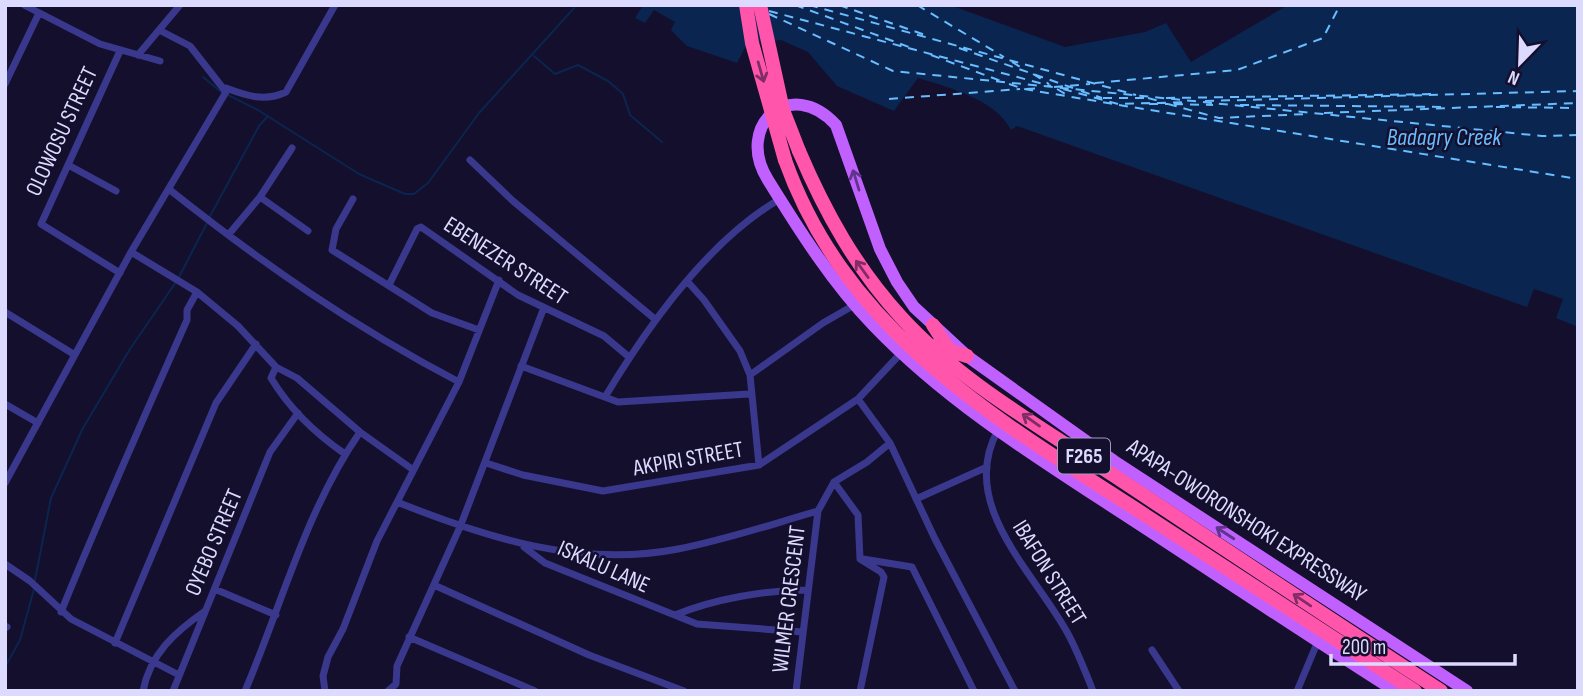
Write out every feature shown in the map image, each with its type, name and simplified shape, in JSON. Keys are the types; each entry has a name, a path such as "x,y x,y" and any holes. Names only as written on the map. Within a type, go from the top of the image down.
{"highway":[{"name":"APAPA-OWORONSHOKI EXPRESSWAY","path":"746,5 752,43 785,160 811,221 881,319 927,370 963,398 1415,691"},
{"name":"APAPA-OWORONSHOKI EXPRESSWAY","path":"760,5 783,110 820,198 851,254 876,289 919,336 964,363 1052,434 1441,691"},
{"path":"933,325 950,351 964,363"},
{"path":"919,336 934,346 950,351"},
{"path":"927,370 949,384 963,398"}],"main road":[{"name":"APAPA-OWORONSHOKI EXPRESSWAY","path":"927,370 902,352 856,304 780,199 759,160 757,139 761,127 775,110 794,104 813,106 836,125 875,236 897,282 914,307 933,325 964,363 1467,691"},
{"name":"APAPA-OWORONSHOKI EXPRESSWAY","path":"963,398 998,430 1318,640 1374,685 1395,691"}],"street":[{"path":"24,5 100,44 160,61"},
{"path":"138,55 161,31 180,5"},
{"path":"161,31 180,38 190,46 225,93 257,98 274,97 286,92 335,5"},
{"path":"5,84 39,13"},
{"name":"OLOWOSU STREET","path":"120,51 70,166 41,219 43,228 120,273"},
{"path":"5,483 8,473 131,252 225,93"},
{"path":"229,234 260,197 292,148"},
{"path":"470,160 513,201 656,320"},
{"path":"70,166 116,191"},
{"path":"170,190 299,288 381,341 459,382"},
{"path":"260,197 308,231"},
{"path":"353,199 330,247 432,313 479,330"},
{"path":"605,397 629,357 687,281 756,213 780,199"},
{"name":"EBENEZER STREET","path":"389,285 419,227 543,310 604,336 629,357"},
{"path":"131,252 197,292 256,344 276,367 297,378 360,432 412,469"},
{"path":"325,691 323,676 328,657 412,469 459,382 499,280"},
{"path":"687,281 740,351 750,375 749,394 759,465"},
{"path":"61,612 131,444 163,380 187,320 187,310 197,292"},
{"path":"750,375 823,323 856,304"},
{"path":"388,691 396,687 397,666 460,527 543,310"},
{"path":"5,312 75,355"},
{"path":"115,643 216,403 256,344"},
{"name":"AKPIRI STREET","path":"486,463 523,475 603,491 759,465 858,399 902,352"},
{"path":"521,366 605,397 637,403 749,394"},
{"path":"276,367 271,378 298,413 345,454"},
{"path":"858,399 890,443 1015,691"},
{"path":"5,404 38,423"},
{"name":"OYEBO STREET","path":"173,691 217,590 270,452 298,413"},
{"name":"IBAFON STREET","path":"998,430 989,451 987,467 992,516 1068,632 1093,691"},
{"path":"245,691 313,517 345,454 360,432"},
{"path":"397,502 460,527 521,545 595,555 663,551 729,537 818,511 834,482 867,462 890,443"},
{"path":"916,499 987,467"},
{"path":"834,482 858,515 860,559"},
{"name":"WILMER CRESCENT","path":"796,691 818,511"},
{"name":"ISKALU LANE","path":"521,545 545,563 701,624 803,632"},
{"path":"860,559 881,572 884,577 860,691"},
{"path":"860,559 912,566 974,691"},
{"path":"5,564 30,581 61,612 179,675"},
{"path":"434,585 589,655 684,691"},
{"path":"217,590 276,615"},
{"path":"675,615 694,607 779,591 808,590"},
{"path":"143,691 151,662 178,630 206,610"},
{"path":"409,637 535,691"},
{"path":"1297,691 1318,640"},
{"path":"1152,650 1179,691"}],"water":[{"name":"Badagry Creek","path":"643,5 950,5 1065,47 1145,32 1166,23 1191,62 1288,5 1578,5 1578,327 1556,318 1563,299 1534,289 1527,307 1017,126 1011,130 994,110 970,96 944,86 918,78 894,111 837,86 808,52 781,40 747,44 737,63 687,46 671,30 675,22 654,10 645,23 635,18"}],"waterway":[{"path":"226,94 258,110 359,174 405,194 414,194 428,183 479,113 574,8"},
{"path":"534,56 555,74 578,65 608,81 623,94 630,115 662,142"},
{"path":"203,77 221,92"},
{"path":"209,218 259,126 268,116"},
{"path":"179,277 207,223"},
{"path":"35,580 51,498 83,428 130,349 176,282"},
{"path":"5,667 20,640 34,589"}],"ferry route":[{"path":"795,5 909,47"},
{"path":"809,5 1136,95"},
{"path":"839,5 928,36"},
{"path":"917,5 1004,57"},
{"path":"1095,83 1237,70 1323,38 1340,5"},
{"path":"769,11 1051,86"},
{"path":"769,14 893,71 1542,136 1578,135"},
{"path":"959,48 1073,88"},
{"path":"931,55 1001,81"},
{"path":"1012,62 1025,70"},
{"path":"1033,74 1049,84"},
{"path":"1009,84 1024,89 1114,104"},
{"path":"1054,87 1090,84"},
{"path":"1026,89 1041,88"},
{"path":"889,99 1020,89"},
{"path":"1057,89 1067,95"},
{"path":"1063,89 1118,104 1189,102"},
{"path":"1081,91 1102,98"},
{"path":"1205,101 1578,91"},
{"path":"1166,98 1437,94"},
{"path":"1103,98 1146,98"},
{"path":"1148,98 1159,101"},
{"path":"1324,113 1578,103"},
{"path":"1149,104 1168,104"},
{"path":"1168,104 1219,118 1307,114"},
{"path":"1174,104 1213,105"},
{"path":"1119,105 1578,179"},
{"path":"1240,105 1448,107"},
{"path":"1496,107 1578,108"}]}
